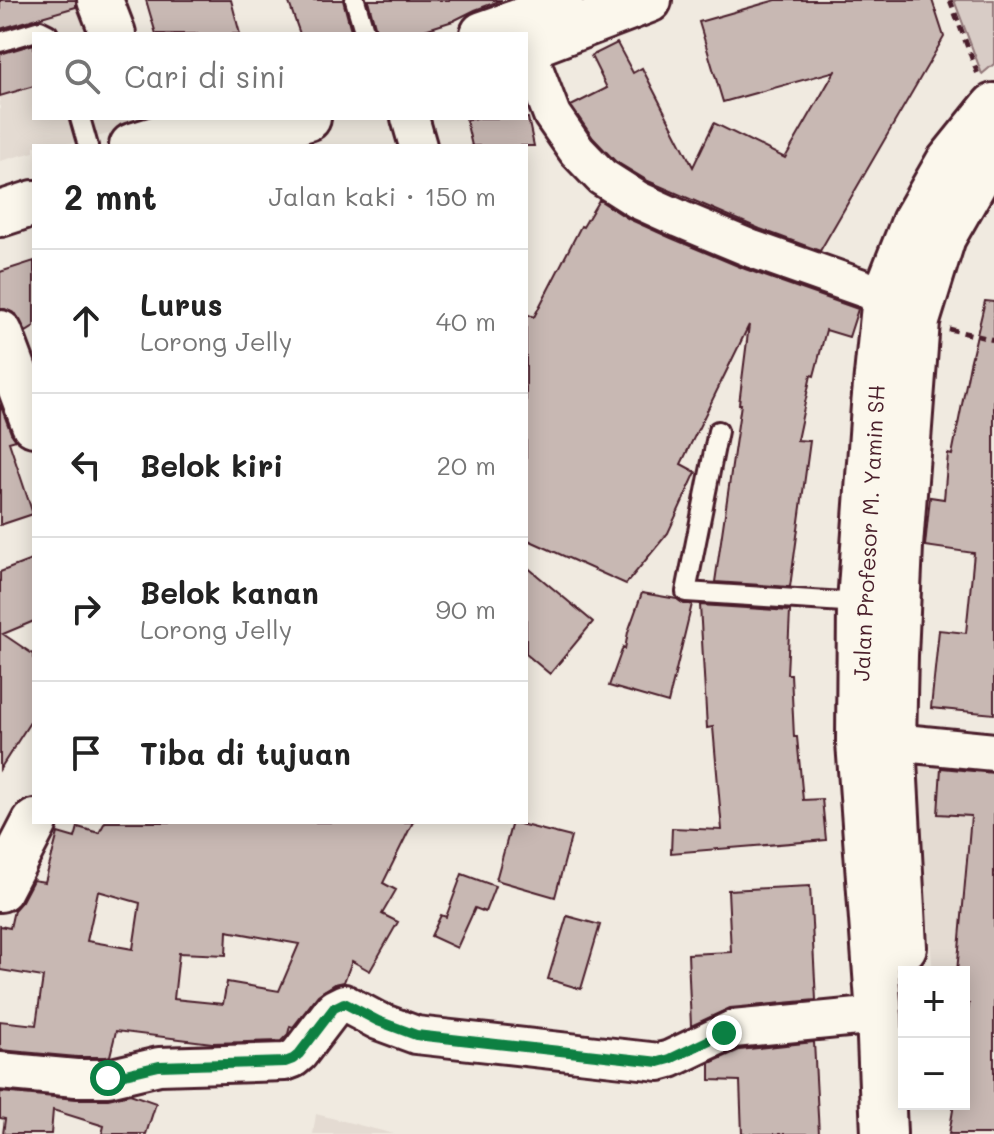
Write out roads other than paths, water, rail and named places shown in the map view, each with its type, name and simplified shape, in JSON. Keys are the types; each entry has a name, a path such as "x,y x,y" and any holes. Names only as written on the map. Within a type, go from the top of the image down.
{"main road":[{"path":"100,0 112,32"},
{"path":"489,32 581,0"},
{"path":"528,46 649,0"},
{"name":"Jalan Profesor M. Yamin SH","path":"884,1134 879,1015 859,742 860,603 885,296 914,222 948,163 992,107"},
{"path":"147,137 216,120"},
{"path":"225,144 302,120"},
{"name":"Jalan Profesor M. Yamin SH","path":"906,966 893,742 900,546 917,321 943,237 975,181 994,158"},
{"path":"0,185 32,176"},
{"path":"0,214 32,204"},
{"path":"0,333 32,419"},
{"path":"0,889 34,824"},
{"path":"913,1110 915,1134"}],"street":[{"path":"528,52 552,115 577,151 602,177 638,200 680,219 752,249 885,296"},
{"path":"411,120 417,144"},
{"path":"893,742 994,752"},
{"path":"0,1071 108,1078 159,1066 285,1062 299,1054 334,1008 344,1003 378,1021 416,1035 659,1062 733,1029 879,1015"}],"lane":[{"path":"355,0 364,32"},
{"path":"0,42 32,32"},
{"path":"81,120 87,144"},
{"path":"718,431 686,592 860,603"}]}
